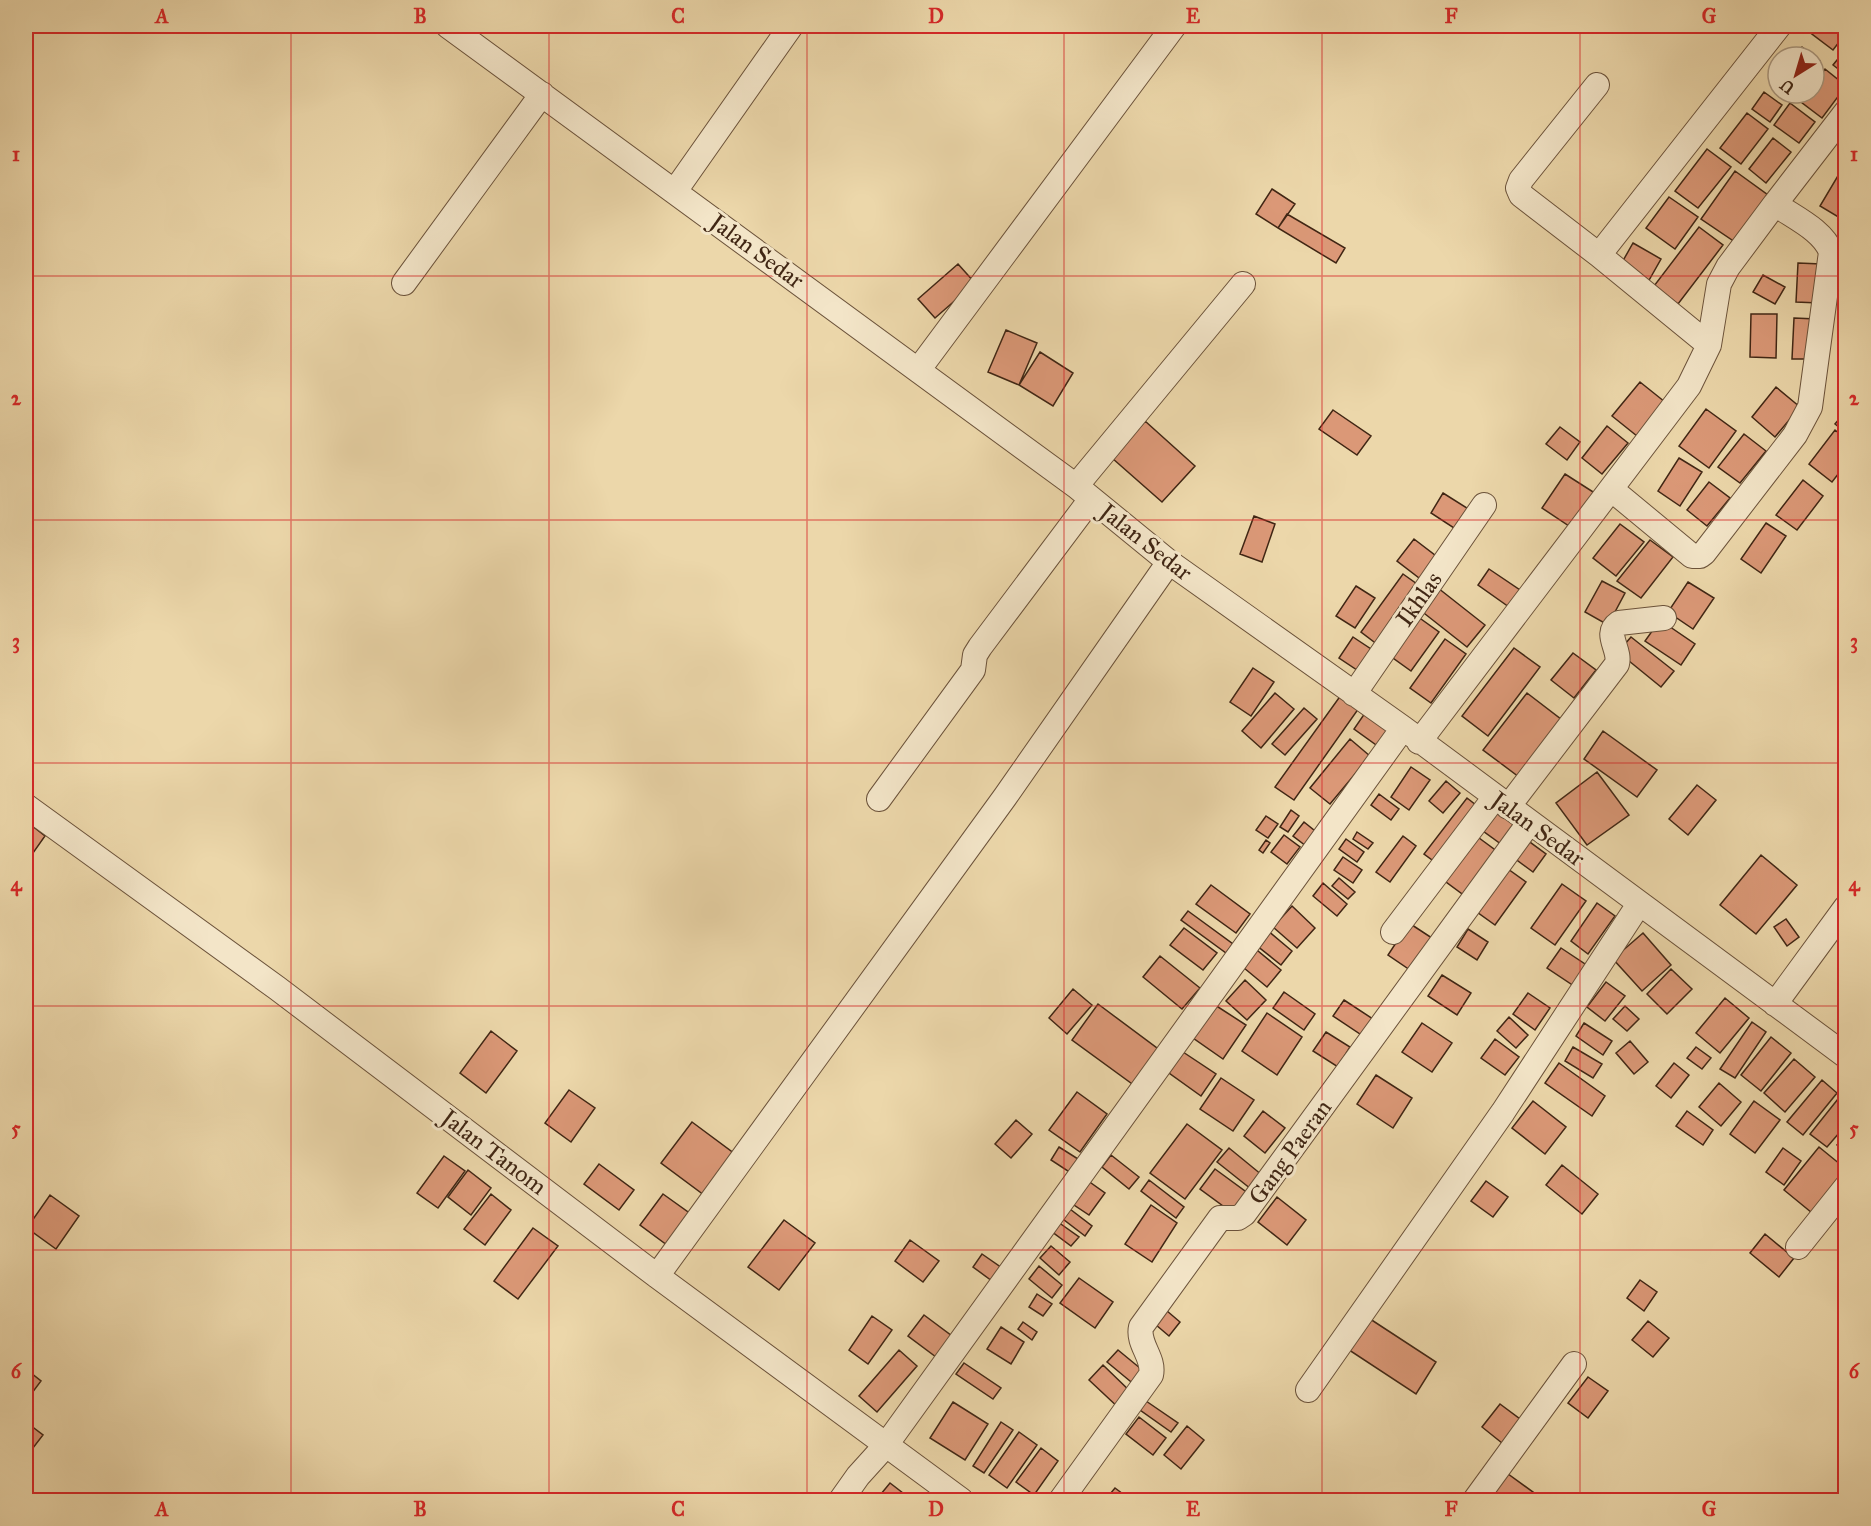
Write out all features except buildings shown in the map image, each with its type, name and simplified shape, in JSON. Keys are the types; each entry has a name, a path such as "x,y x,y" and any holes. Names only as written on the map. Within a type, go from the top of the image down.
{"street":[{"name":"Jalan Sedar","path":"448,26 919,369 1083,493 1169,562 1411,735 1845,1056"},
{"path":"675,191 791,26"},
{"path":"919,369 1174,26"},
{"path":"1599,255 1779,26"},
{"path":"1597,85 1521,180 1518,188 1521,195 1709,345"},
{"path":"404,283 542,94"},
{"path":"841,1500 858,1476 886,1445 1141,1093 1411,735 1611,489 1689,386 1709,345 1719,284 1728,267 1845,112"},
{"path":"1611,489 1692,556 1700,556 1795,435 1810,407 1832,252 1829,244 1819,235 1775,204"},
{"path":"879,799 973,670 975,655 1083,493 1243,284"},
{"name":"Ikhlas","path":"1354,694 1484,505"},
{"path":"657,1276 1005,797 1169,562"},
{"path":"1393,932 1617,664 1618,659 1611,634 1615,627 1619,623 1664,618"},
{"name":"Jalan Tanom","path":"26,806 277,988 657,1276 961,1500"},
{"name":"Gang Paeran","path":"1061,1500 1151,1375 1152,1363 1140,1336 1141,1327 1220,1218 1238,1218 1244,1214 1529,823"},
{"path":"1308,1390 1503,1112 1639,904"},
{"path":"1774,1004 1845,907"},
{"path":"1798,1247 1845,1187"},
{"path":"1475,1500 1574,1364"}]}
